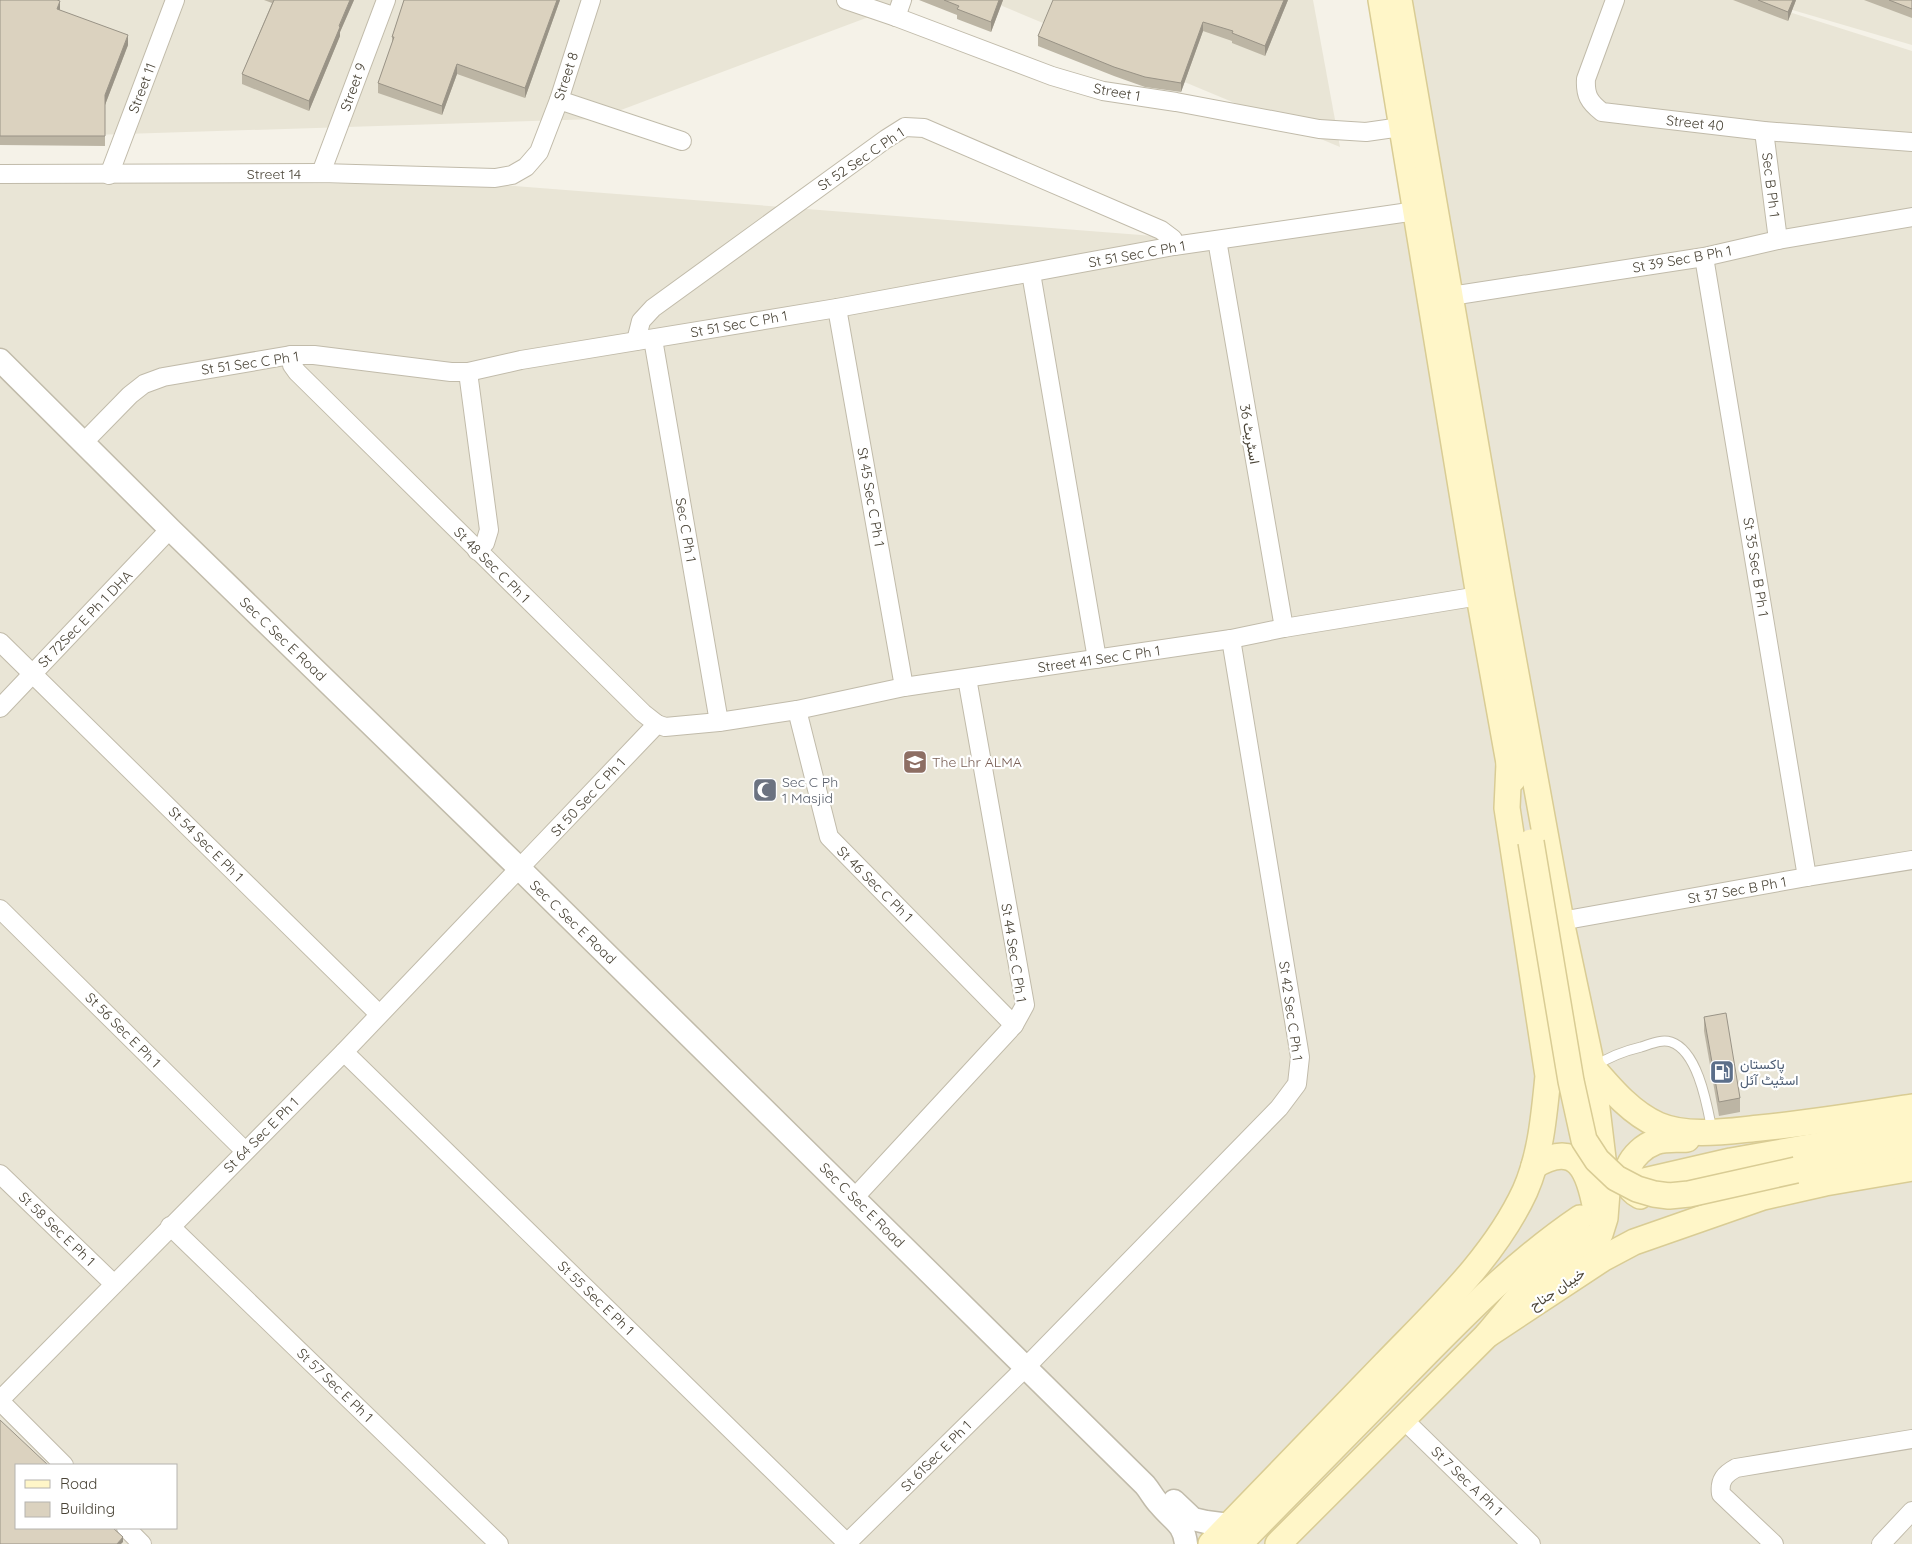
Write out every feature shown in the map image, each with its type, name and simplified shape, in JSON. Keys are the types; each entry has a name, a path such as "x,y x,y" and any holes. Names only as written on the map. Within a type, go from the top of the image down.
{"main road":[{"path":"1381,0 1479,596 1509,763 1531,842 1584,1140 1597,1160 1616,1178 1637,1189 1669,1196 1689,1194 1796,1170 1912,1149"},
{"path":"1399,0 1502,597 1562,921 1592,1067 1607,1192 1605,1218 1600,1234 1560,1258 1543,1272 1523,1292 1488,1335"},
{"path":"1234,1534 1440,1307 1480,1260 1507,1225 1526,1189 1534,1166 1544,1116 1548,1076 1507,808 1509,763"},
{"path":"1592,1067 1614,1092 1634,1110 1650,1121 1673,1130 1712,1132 1812,1123 1912,1107"},
{"path":"1640,1182 1731,1161 1912,1129"},
{"path":"1712,1132 1694,1138 1655,1142 1642,1149 1629,1165 1627,1183 1629,1187 1644,1199 1671,1204 1728,1196 1763,1197"},
{"path":"1534,1166 1557,1156 1572,1159 1579,1163 1588,1177 1596,1210 1605,1218"},
{"name":"خیبان جناح","path":"1278,1544 1488,1335 1569,1280 1634,1242 1763,1197 1825,1183 1912,1168"},
{"path":"1211,1544 1234,1534 1510,1271 1549,1239 1580,1218"}],"street":[{"name":"Street 11","path":"109,175 175,0"},
{"name":"Street 9","path":"321,173 386,0"},
{"name":"Street 8","path":"539,152 559,100 591,0"},
{"name":"Street 1","path":"846,0 1052,76 1103,91 1176,102 1320,129 1366,132 1401,127"},
{"path":"896,17 902,0"},
{"name":"Street 40","path":"1615,0 1586,79 1585,89 1591,103 1602,112 1764,131 1912,142"},
{"path":"559,100 682,142"},
{"name":"St 52 Sec C Ph 1","path":"645,340 638,326 652,308 886,139 906,127 924,128 1161,230 1173,239 1174,246"},
{"name":"Sec B Ph 1","path":"1764,131 1778,240"},
{"name":"Street 14","path":"0,174 321,173 495,178 512,175 526,167 539,152"},
{"name":"St 51 Sec C Ph 1","path":"84,442 130,395 144,384 163,377 291,355 314,355 451,372 468,372 521,360 837,308 1174,246 1416,211"},
{"name":"St 39 Sec B Ph 1","path":"1451,296 1704,257 1778,240 1912,217"},
{"name":"اسٹریٹ 36","path":"1217,240 1284,628"},
{"name":"St 35 Sec B Ph 1","path":"1704,257 1807,877"},
{"path":"1031,273 1097,659"},
{"name":"St 45 Sec C Ph 1","path":"837,308 904,687"},
{"name":"Sec C Ph 1","path":"645,340 719,722"},
{"name":"St 48 Sec C Ph 1","path":"291,355 292,365 297,372 642,713 657,724"},
{"name":"Sec C Sec E Road","path":"0,360 1145,1485 1160,1505 1182,1527 1185,1533 1186,1544"},
{"path":"468,372 489,530 485,543 477,551"},
{"name":"St 72Sec E Ph 1 DHA","path":"0,708 170,529"},
{"name":"Street 41 Sec C Ph 1","path":"719,722 797,710 904,687 1231,639 1284,628 1479,596"},
{"name":"St 42 Sec C Ph 1","path":"1025,1368 1279,1108 1297,1084 1300,1057 1231,639"},
{"name":"St 54 Sec E Ph 1","path":"0,642 380,1014"},
{"name":"St 44 Sec C Ph 1","path":"854,1197 1014,1024 1025,1005 967,678"},
{"name":"St 46 Sec C Ph 1","path":"797,710 829,837 1014,1024"},
{"path":"657,724 665,727 719,722"},
{"name":"St 50 Sec C Ph 1","path":"520,869 657,724"},
{"name":"St 37 Sec B Ph 1","path":"1562,921 1912,860"},
{"name":"St 64 Sec E Ph 1","path":"0,1400 245,1150 344,1052 520,869"},
{"name":"St 56 Sec E Ph 1","path":"0,909 245,1150"},
{"name":"St 55 Sec E Ph 1","path":"344,1052 847,1544"},
{"name":"St 58 Sec E Ph 1","path":"0,1174 114,1284"},
{"name":"St 57 Sec E Ph 1","path":"170,1226 499,1544"},
{"name":"St 61Sec E Ph 1","path":"847,1544 1025,1368"},
{"path":"0,1400 63,1464"},
{"name":"St 7 Sec A Ph 1","path":"1402,1419 1531,1544"},
{"path":"1774,1544 1721,1494 1720,1484 1723,1477 1729,1472 1736,1468 1912,1439"},
{"name":"Sec C Sec E Road","path":"1145,1485 1168,1494 1193,1519 1206,1522 1234,1534"},
{"path":"1888,1542 1912,1511"},
{"path":"127,1529 142,1544"}],"lane":[{"path":"1592,1067 1620,1053 1662,1041 1679,1046 1687,1053 1694,1064 1709,1114 1712,1132"}],"shaded area":[{"path":"0,0 914,0 597,119 0,138"},
{"path":"988,0 1313,0 1340,147"},
{"path":"1397,0 1751,0 1912,51 1912,1544 0,1544 0,181 500,185 1205,240 1425,205"},
{"path":"1758,0 1912,0 1912,45"}],"building":[{"path":"0,0 57,0 60,1 57,9 128,35 105,95 105,136 0,136"},
{"path":"274,0 350,0 309,101 242,74"},
{"path":"404,0 557,0 525,88 457,64 442,106 378,83 394,37 392,37"},
{"path":"944,0 999,0 991,22 957,9 959,6"},
{"path":"1053,0 1284,0 1265,46 1232,33 1233,31 1203,22 1181,83 1145,77 1114,67 1038,36"},
{"path":"1758,0 1793,0 1788,12"},
{"path":"1889,0 1912,0 1912,9"},
{"name":"پاکستان اسٹیٹ آئل","path":"1726,1013 1740,1098 1719,1102 1704,1017"},
{"path":"0,1420 47,1464 15,1464 15,1529 114,1529 123,1537 117,1544 0,1544"}],"place":[{"name":"The Lhr ALMA","path":"915,762"},
{"name":"Sec C Ph 1 Masjid","path":"765,790"},
{"name":"پاکستان اسٹیٹ آئل","path":"1722,1072"}]}
